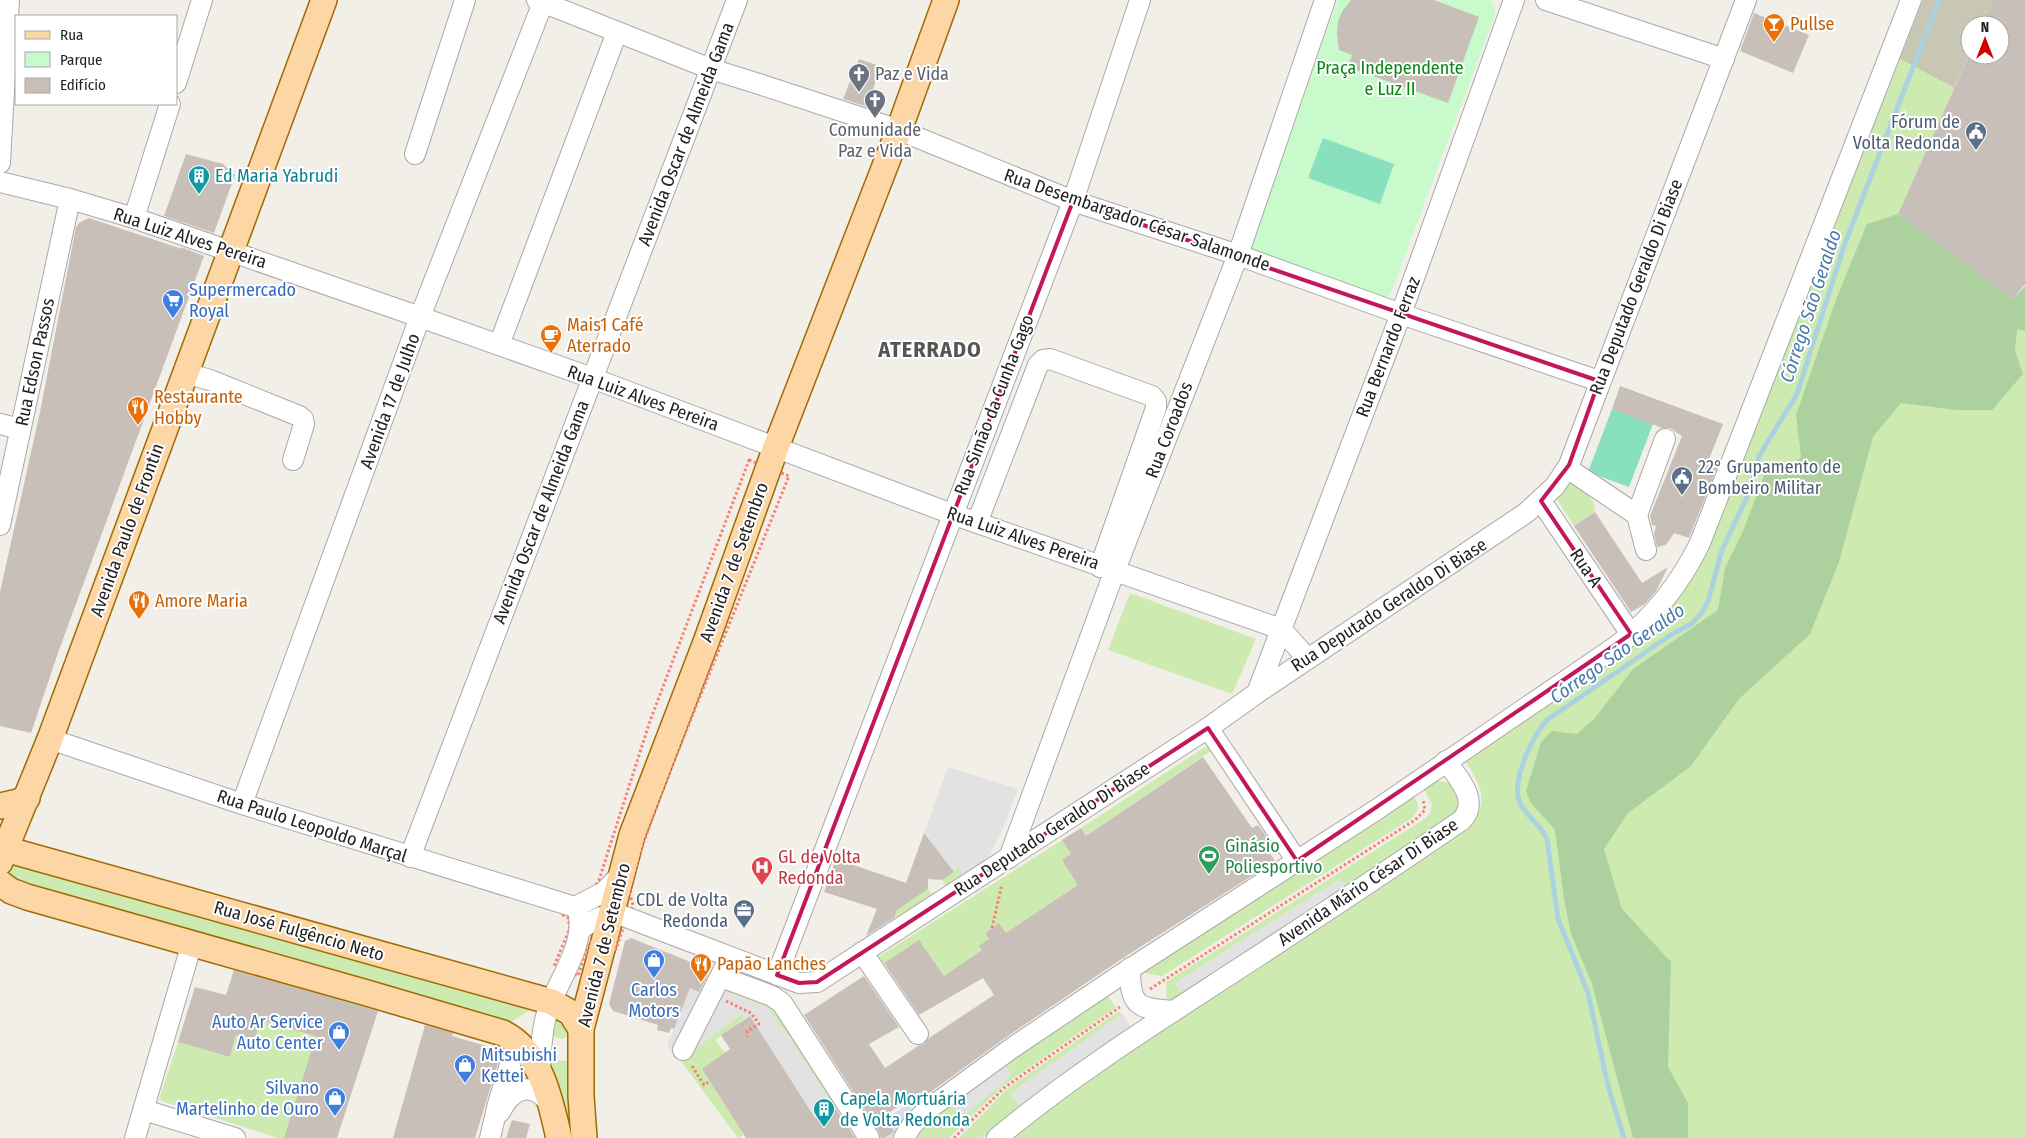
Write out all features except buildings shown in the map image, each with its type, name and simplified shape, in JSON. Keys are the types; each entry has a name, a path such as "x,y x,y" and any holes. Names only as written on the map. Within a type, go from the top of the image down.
{"main road":[{"name":"Avenida Paulo de Frontin","path":"2,853 27,798 50,740 324,0"},
{"name":"Avenida 7 de Setembro","path":"584,1138 581,1096 581,1029 613,914 627,850 776,448 899,130 946,0"},
{"path":"0,806 13,804 27,798"},
{"name":"Rua José Fulgêncio Neto","path":"2,853 552,1002 571,1013 581,1029"},
{"path":"0,883 11,891 27,897 496,1031 517,1042 540,1071"},
{"name":"Avenida 7 de Setembro","path":"540,1071 559,1138"}],"street":[{"path":"0,163 9,0"},
{"path":"178,78 202,0"},
{"path":"415,154 465,0"},
{"name":"Avenida Oscar de Almeida Gama","path":"410,857 737,0"},
{"name":"Rua Simão da Cunha Gago","path":"777,975 1073,201 1140,0"},
{"name":"Rua Coroados","path":"1006,867 1108,568 1238,255 1325,0"},
{"name":"Rua Bernardo Ferraz","path":"1257,693 1401,314 1514,0"},
{"path":"1546,0 1724,59"},
{"name":"Rua Deputado Geraldo Di Biase","path":"777,975 799,983 812,983 1006,867 1257,693 1492,537 1541,501 1555,486 1567,468 1746,0"},
{"path":"904,1138 912,1125 928,1110 976,1073 1130,968 1414,784 1631,634 1648,620 1666,599 1685,571 1700,543 1911,0"},
{"name":"Rua Desembargador César Salamonde","path":"542,1 711,70 899,130 1073,201 1238,255 1401,314 1599,381"},
{"name":"Avenida 17 de Julho","path":"242,804 420,317 542,1"},
{"path":"499,345 617,32"},
{"path":"134,218 170,105"},
{"name":"Rua Luiz Alves Pereira","path":"0,182 70,199 134,218 420,317 592,378 952,514 1281,629"},
{"name":"Rua Edson Passos","path":"0,525 70,199"},
{"path":"978,523 1038,366 1044,360 1050,360 1152,396 1156,401 1156,408 1108,568"},
{"path":"185,373 210,380 303,419 304,424 293,460"},
{"path":"0,424 20,429"},
{"path":"1646,550 1637,515 1666,439"},
{"path":"1567,468 1637,515"},
{"name":"Rua A","path":"1541,501 1631,634"},
{"path":"1281,629 1308,659"},
{"path":"1208,728 1297,861"},
{"name":"Rua Paulo Leopoldo Marçal","path":"50,740 242,804 571,906"},
{"name":"Avenida Mário César Di Biase","path":"996,1138 1048,1098 1174,1011 1352,895 1462,820 1469,807 1469,797 1446,761"},
{"path":"621,874 604,892 571,906 580,917 581,929 596,919 613,914 634,919 777,975"},
{"name":"Avenida 7 de Setembro","path":"540,1071 543,1028 581,929"},
{"path":"135,1138 192,943"},
{"path":"862,952 918,1034"},
{"path":"683,1050 730,957"},
{"path":"1130,968 1131,993 1135,1000 1144,1007 1174,1011"},
{"path":"716,986 772,996 782,1003 869,1138"},
{"path":"492,1132 499,1099 517,1042"},
{"path":"492,1132 506,1101 517,1091 529,1090 538,1092 551,1105"},
{"path":"144,1110 235,1138"}],"path":[{"path":"554,966 570,928 568,918 563,915 571,906 570,898 584,895 596,886 599,880 650,721 750,460"},
{"path":"954,1138 1012,1082 1114,1010 1135,1000 1164,979 1415,820 1423,813 1425,806 1414,784"},
{"path":"992,928 1006,867"},
{"path":"716,986 751,1013 759,1024 747,1031 746,1038"},
{"path":"683,1050 704,1085 710,1082"}],"highlighted area":[{"path":"1073,201 1599,381 1569,465 1541,501 1631,634 1618,645 1297,861 1208,728 817,982 799,983 777,975"}],"shaded area":[{"path":"1923,0 1993,0 1986,15 1960,15 1960,65 1964,65 1954,88 1900,59"},
{"path":"948,767 1018,789 1004,826 990,854 983,863 964,876 959,868 954,872 924,833"},
{"path":"1340,879 1349,891 1184,997 1175,983"},
{"path":"690,988 707,995 725,991 766,1007 790,1039 834,1107 815,1118 750,1016 745,1018 742,1014 680,1060 667,1046"},
{"path":"1122,1014 1133,1030 1021,1107 1011,1093"},
{"path":"1002,1062 1012,1075 961,1118 950,1104"},
{"path":"907,1104 914,1112 896,1138 877,1138 871,1130"}],"green space":[{"name":"Praça Independente e Luz II","path":"1338,0 1490,0 1495,6 1495,15 1390,295 1381,301 1256,260 1248,245"},
{"path":"1900,59 1954,88 1898,214 2013,299 2025,286 2025,1138 1010,1138 1060,1100 1470,825 1477,816 1481,799 1478,783 1463,758 1650,630 1661,618 1686,585 1713,534"},
{"path":"1323,138 1394,164 1380,204 1308,178"},
{"path":"1898,214 2013,299 2025,286 2025,331 2017,329 2015,351 2023,374 1992,410 1956,410 1901,403 1873,437 1839,562 1810,634 1739,699 1691,766 1628,813 1604,849 1622,909 1671,962 1668,1067 1688,1103 1688,1138 1633,1138 1592,984 1571,934 1564,899 1555,830 1531,803 1526,791 1541,742 1552,731 1577,734 1595,718 1633,669 1718,610 1725,568 1743,531 1765,473 1786,472 1801,457 1796,415 1837,297 1867,224"},
{"path":"1612,409 1653,424 1629,487 1588,472"},
{"path":"1575,478 1594,503 1595,512 1574,526 1556,498"},
{"path":"1130,593 1256,639 1232,694 1108,650"},
{"path":"1208,745 1211,751 1086,836 1081,828"},
{"path":"1436,781 1449,783 1454,786 1459,800 1459,813 1349,891 1340,879 1175,983 1184,997 1167,1003 1166,982 1426,818 1430,813 1432,805 1424,789"},
{"path":"1413,796 1416,799 1418,809 1409,820 1162,976 1139,972"},
{"path":"1062,840 1087,879 1007,934 999,923 985,933 992,944 986,942 980,946 982,950 944,976 919,940 882,964 878,957"},
{"path":"14,862 534,1007 504,1027 17,886 11,874"},
{"path":"959,868 964,876 947,887 942,880"},
{"path":"928,889 933,896 892,923 897,910"},
{"path":"728,986 775,1004 841,1103 834,1107 790,1039 766,1007 725,991"},
{"path":"1106,994 1116,1007 1003,1086 949,1138 912,1138 915,1132 950,1104 961,1118 1012,1075 1002,1062"},
{"path":"1119,1011 1122,1014 1011,1093 1021,1107 982,1138 959,1138 1007,1089"},
{"path":"742,1013 745,1018 715,1040 725,1053 702,1069 744,1135 738,1138 680,1060"},
{"path":"557,1018 569,1022 569,1035 562,1039 552,1036 554,1020"},
{"path":"260,1020 317,1036 284,1138 278,1138 159,1100 178,1042 230,1057 236,1035 255,1040"},
{"path":"547,1060 570,1061 568,1103 575,1138 566,1138"}],"waterway":[{"name":"Córrego São Geraldo","path":"1624,1138 1608,1086 1588,993 1558,919 1547,839 1521,805 1518,796 1520,773 1529,749 1547,720 1672,634 1691,624 1701,614 1708,601 1722,550 1748,495 1759,456 1797,394 1844,246 1939,0"}],"place":[{"name":"Pullse","path":"1774,43"},
{"name":"Paz e Vida","path":"859,93"},
{"name":"Comunidade Paz e Vida","path":"875,119"},
{"name":"Fórum de Volta Redonda","path":"1976,151"},
{"name":"Ed Maria Yabrudi","path":"199,195"},
{"name":"Supermercado Royal","path":"173,319"},
{"name":"Mais1 Café Aterrado","path":"551,354"},
{"name":"Restaurante Hobby","path":"138,426"},
{"name":"22° Grupamento de Bombeiro Militar","path":"1682,496"},
{"name":"Amore Maria","path":"139,620"},
{"name":"Ginásio Poliesportivo","path":"1209,875"},
{"name":"GL de Volta Redonda","path":"762,886"},
{"name":"CDL de Volta Redonda","path":"744,929"},
{"name":"Carlos Motors","path":"654,979"},
{"name":"Papão Lanches","path":"701,983"},
{"name":"Auto Ar Service Auto Center","path":"339,1051"},
{"name":"Mitsubishi Kettei","path":"465,1084"},
{"name":"Silvano Martelinho de Ouro","path":"335,1117"},
{"name":"Capela Mortuária de Volta Redonda","path":"824,1128"}],"district":[{"name":"ATERRADO","path":"930,349"}]}
